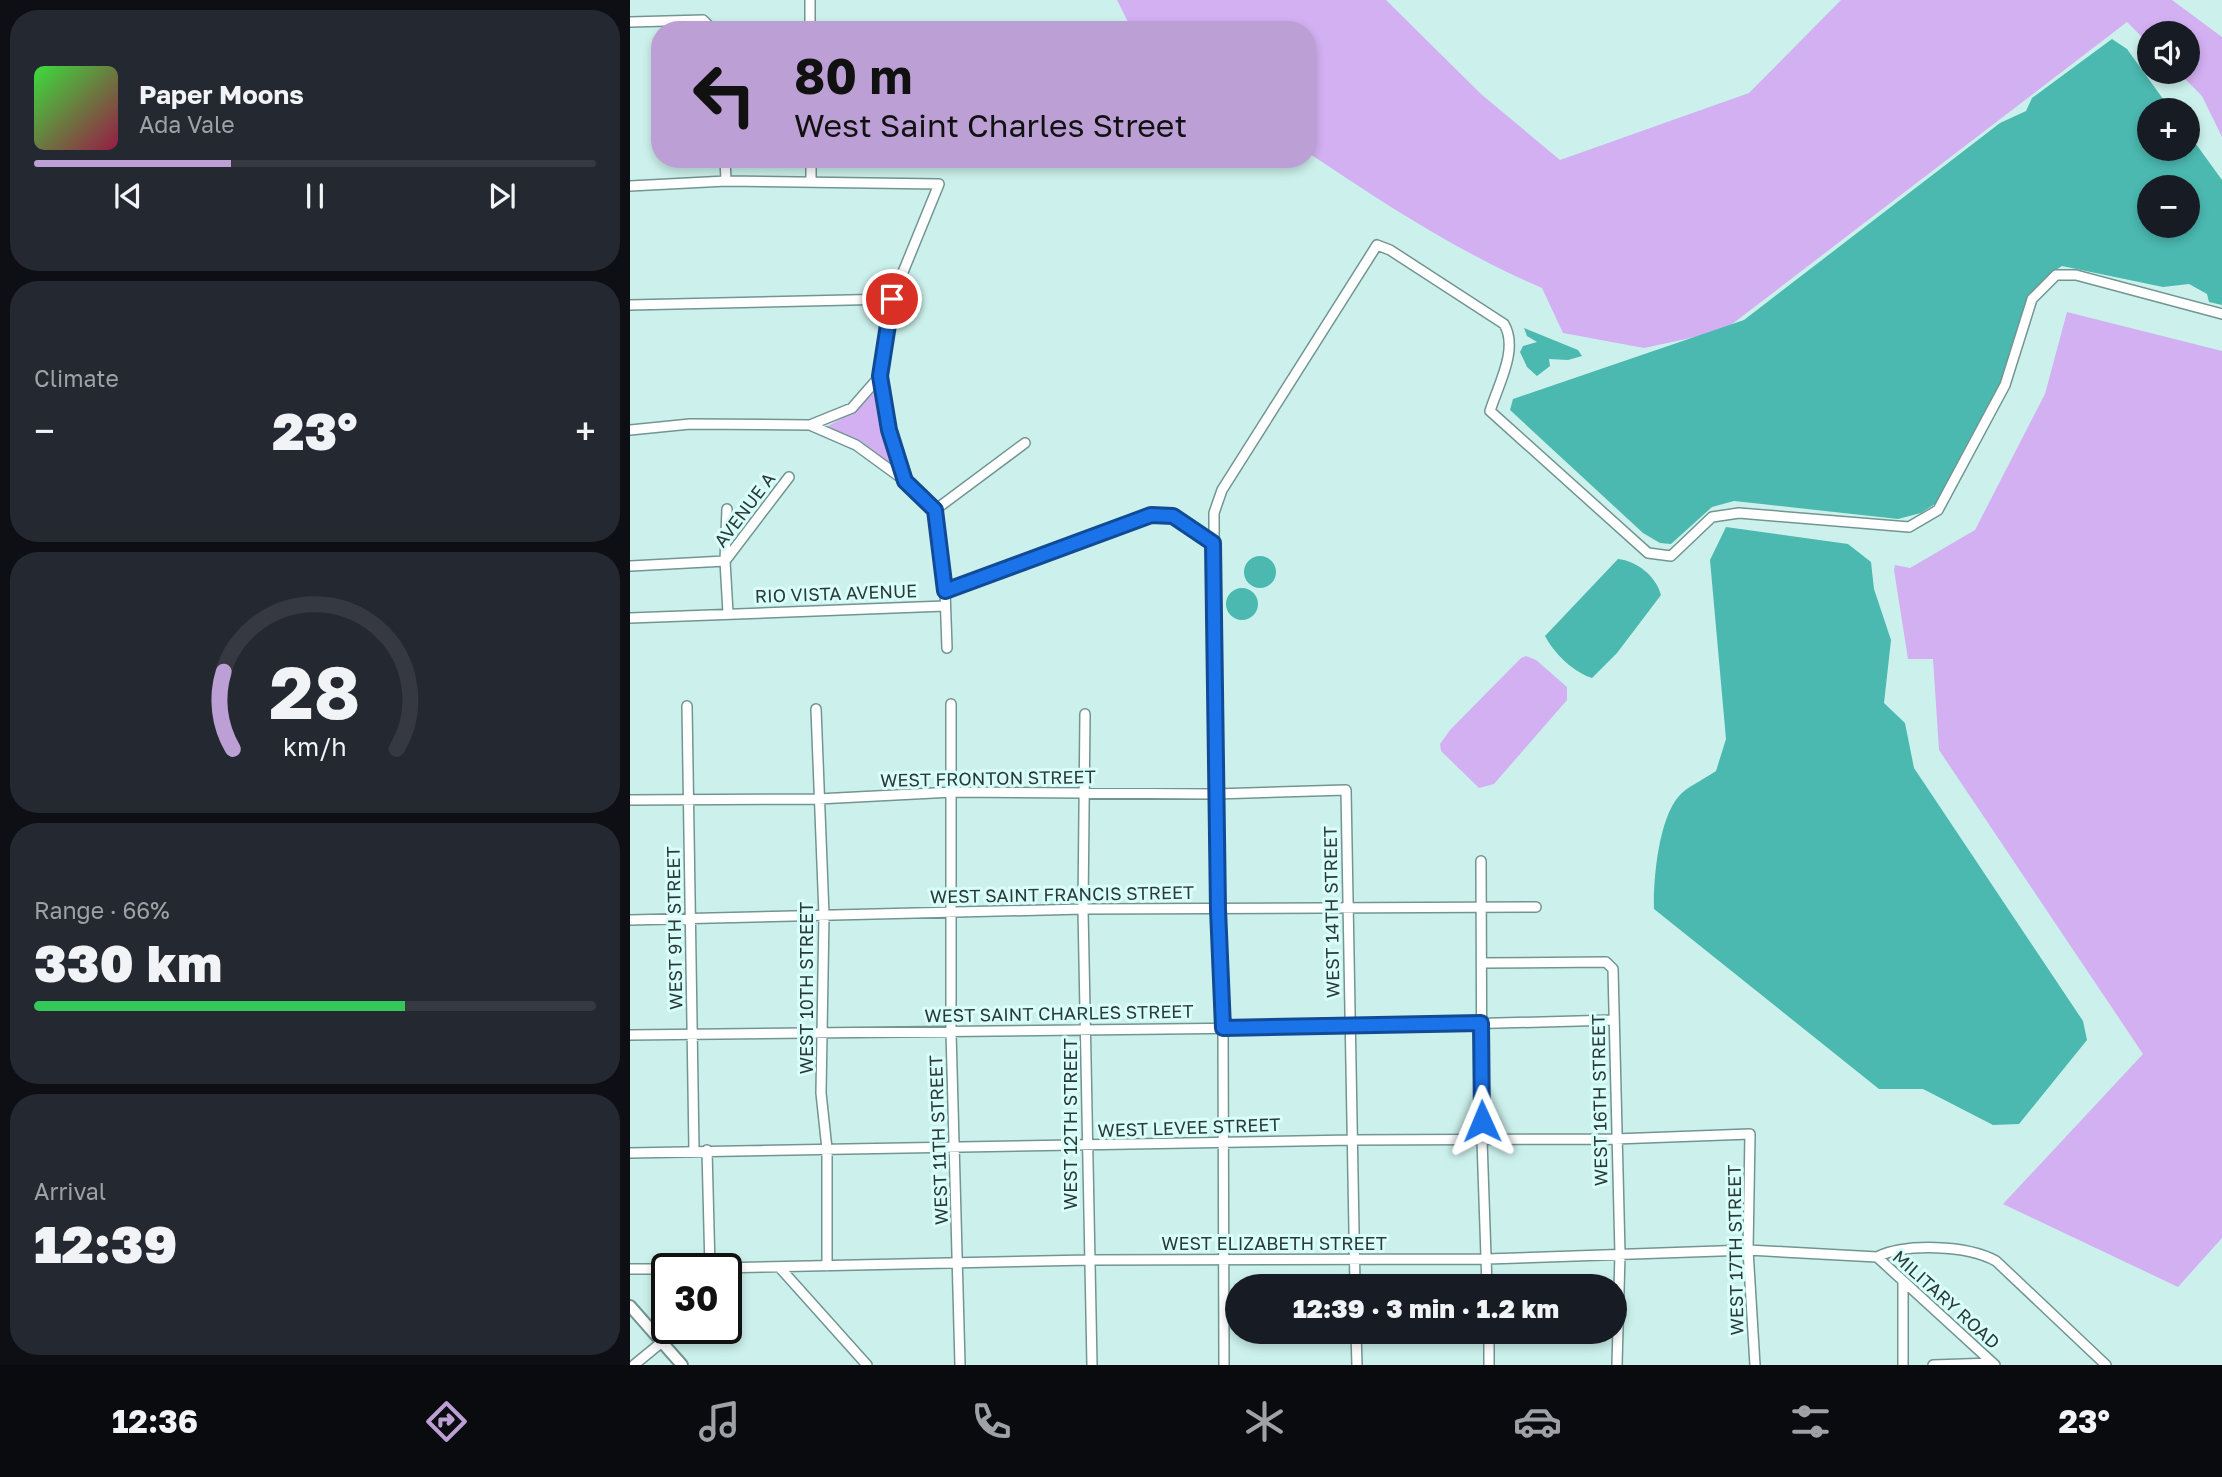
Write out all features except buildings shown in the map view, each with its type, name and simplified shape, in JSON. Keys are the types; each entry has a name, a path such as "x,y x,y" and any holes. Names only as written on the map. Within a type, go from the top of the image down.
{"main road":[{"path":"630,1306 651,1330"},
{"path":"664,1344 682,1365"}],"street":[{"path":"810,0 810,21"},
{"path":"630,22 651,21"},
{"path":"666,21 704,21"},
{"path":"725,168 726,181"},
{"path":"811,168 811,182"},
{"path":"630,186 726,181 939,184 892,299 880,376 889,430 905,481"},
{"path":"1224,1365 1225,1141 1215,794 1215,502 1377,245 1413,264 1504,324 1510,333 1510,348 1490,411 1648,553 1671,556 1712,517 1738,513 1909,527 1938,510 2005,385 2032,299 2056,275 2076,275 2222,314"},
{"path":"630,305 892,299"},
{"path":"630,430 690,424 810,425 852,408 880,376"},
{"path":"810,425 856,445 905,481 935,510 945,591 947,648"},
{"path":"935,510 1025,443"},
{"name":"AVENUE A","path":"631,566 725,561 789,477"},
{"name":"AVENUE A","path":"727,509 725,561 728,613"},
{"path":"945,591 1151,515 1173,516 1213,543"},
{"name":"RIO VISTA AVENUE","path":"630,618 945,606"},
{"name":"WEST 11TH STREET","path":"951,704 954,911 951,1032 960,1365"},
{"name":"WEST 9TH STREET","path":"687,706 694,1150"},
{"name":"WEST 10TH STREET","path":"816,709 824,915 821,1093 827,1149 827,1266"},
{"name":"WEST 12TH STREET","path":"1085,714 1083,909 1088,1260 1093,1365"},
{"name":"WEST FRONTON STREET","path":"630,800 818,799 953,792 1215,794 1346,790"},
{"name":"WEST 14TH STREET","path":"1346,790 1355,1274"},
{"path":"1481,861 1482,1140 1488,1274"},
{"name":"WEST SAINT FRANCIS STREET","path":"630,920 1083,909 1536,907"},
{"name":"WEST 16TH STREET","path":"1482,963 1606,962 1615,977 1615,1139 1620,1254 1617,1365"},
{"name":"WEST SAINT CHARLES STREET","path":"630,1035 1349,1027 1614,1020"},
{"name":"WEST LEVEE STREET","path":"630,1153 1086,1146 1225,1141 1615,1139 1750,1134"},
{"name":"WEST 17TH STREET","path":"1750,1134 1748,1250 1755,1365"},
{"path":"707,1150 710,1253"},
{"name":"WEST ELIZABETH STREET","path":"742,1269 1088,1260 1487,1259 1748,1250 1877,1257 1892,1250 1958,1248 1982,1253 1996,1261 2106,1365"},
{"name":"MILITARY ROAD","path":"1877,1257 1994,1364"},
{"name":"WEST ELIZABETH STREET","path":"630,1269 651,1269"},
{"path":"781,1269 867,1365"},
{"path":"1903,1282 1903,1365"},
{"path":"634,1365 660,1344"},
{"path":"1356,1344 1357,1365"},
{"path":"1489,1344 1489,1365"},
{"path":"1933,1365 1994,1364"}],"shaded area":[{"path":"1117,0 1386,0 1481,94 1560,160 1749,93 1841,0 2172,0 2222,37 2222,137 2202,96 2190,84 2200,84 2200,21 2137,21 2137,32 2127,22 1723,331 1644,348 1563,333 1542,288 1451,243 1316,158 1316,21 1128,21"},
{"path":"2067,312 2222,351 2222,1238 2178,1287 2003,1204 2143,1054 1939,750 1933,659 1908,659 1894,570 1895,565 1910,568 1975,530 2045,394"},
{"path":"878,388 883,425 894,461 891,464 828,426 855,411"},
{"path":"1526,656 1536,660 1567,687 1567,700 1494,784 1479,788 1441,751 1440,744 1450,730"}],"water":[{"path":"2112,39 2127,49 2137,63 2137,84 2152,84 2162,98 2137,98 2137,161 2200,161 2200,150 2222,180 2222,305 2209,302 2207,294 2189,284 2163,287 2062,266 2046,277 2027,303 2009,366 1989,413 1938,502 1921,513 1898,519 1734,501 1712,507 1671,544 1660,543 1643,533 1510,410 1513,399 1744,320 2000,123 2026,111 2032,98"},
{"path":"1524,328 1578,350 1582,356 1568,360 1549,359 1550,366 1537,376 1527,367 1520,352 1523,346 1537,342 1527,336"},
{"path":"1726,527 1848,544 1871,562 1874,589 1891,640 1884,703 1905,723 1914,768 2083,1021 2087,1040 2019,1124 1993,1125 1923,1089 1879,1089 1654,909 1656,864 1668,814 1683,792 1716,771 1726,739 1710,560"},
{"path":"1260,556 1271,561 1276,572 1271,583 1260,588 1249,583 1244,572 1249,561"},
{"path":"1618,559 1645,571 1655,582 1661,595 1617,653 1592,678 1565,661 1545,636"},
{"path":"1242,588 1253,593 1258,604 1253,615 1242,620 1231,615 1226,604 1231,593"}],"route":[{"path":"892,299 880,376 889,430 905,481 935,510 945,591 1151,515 1173,516 1213,543 1215,794 1223,1028 1481,1023 1482,1121"}]}
